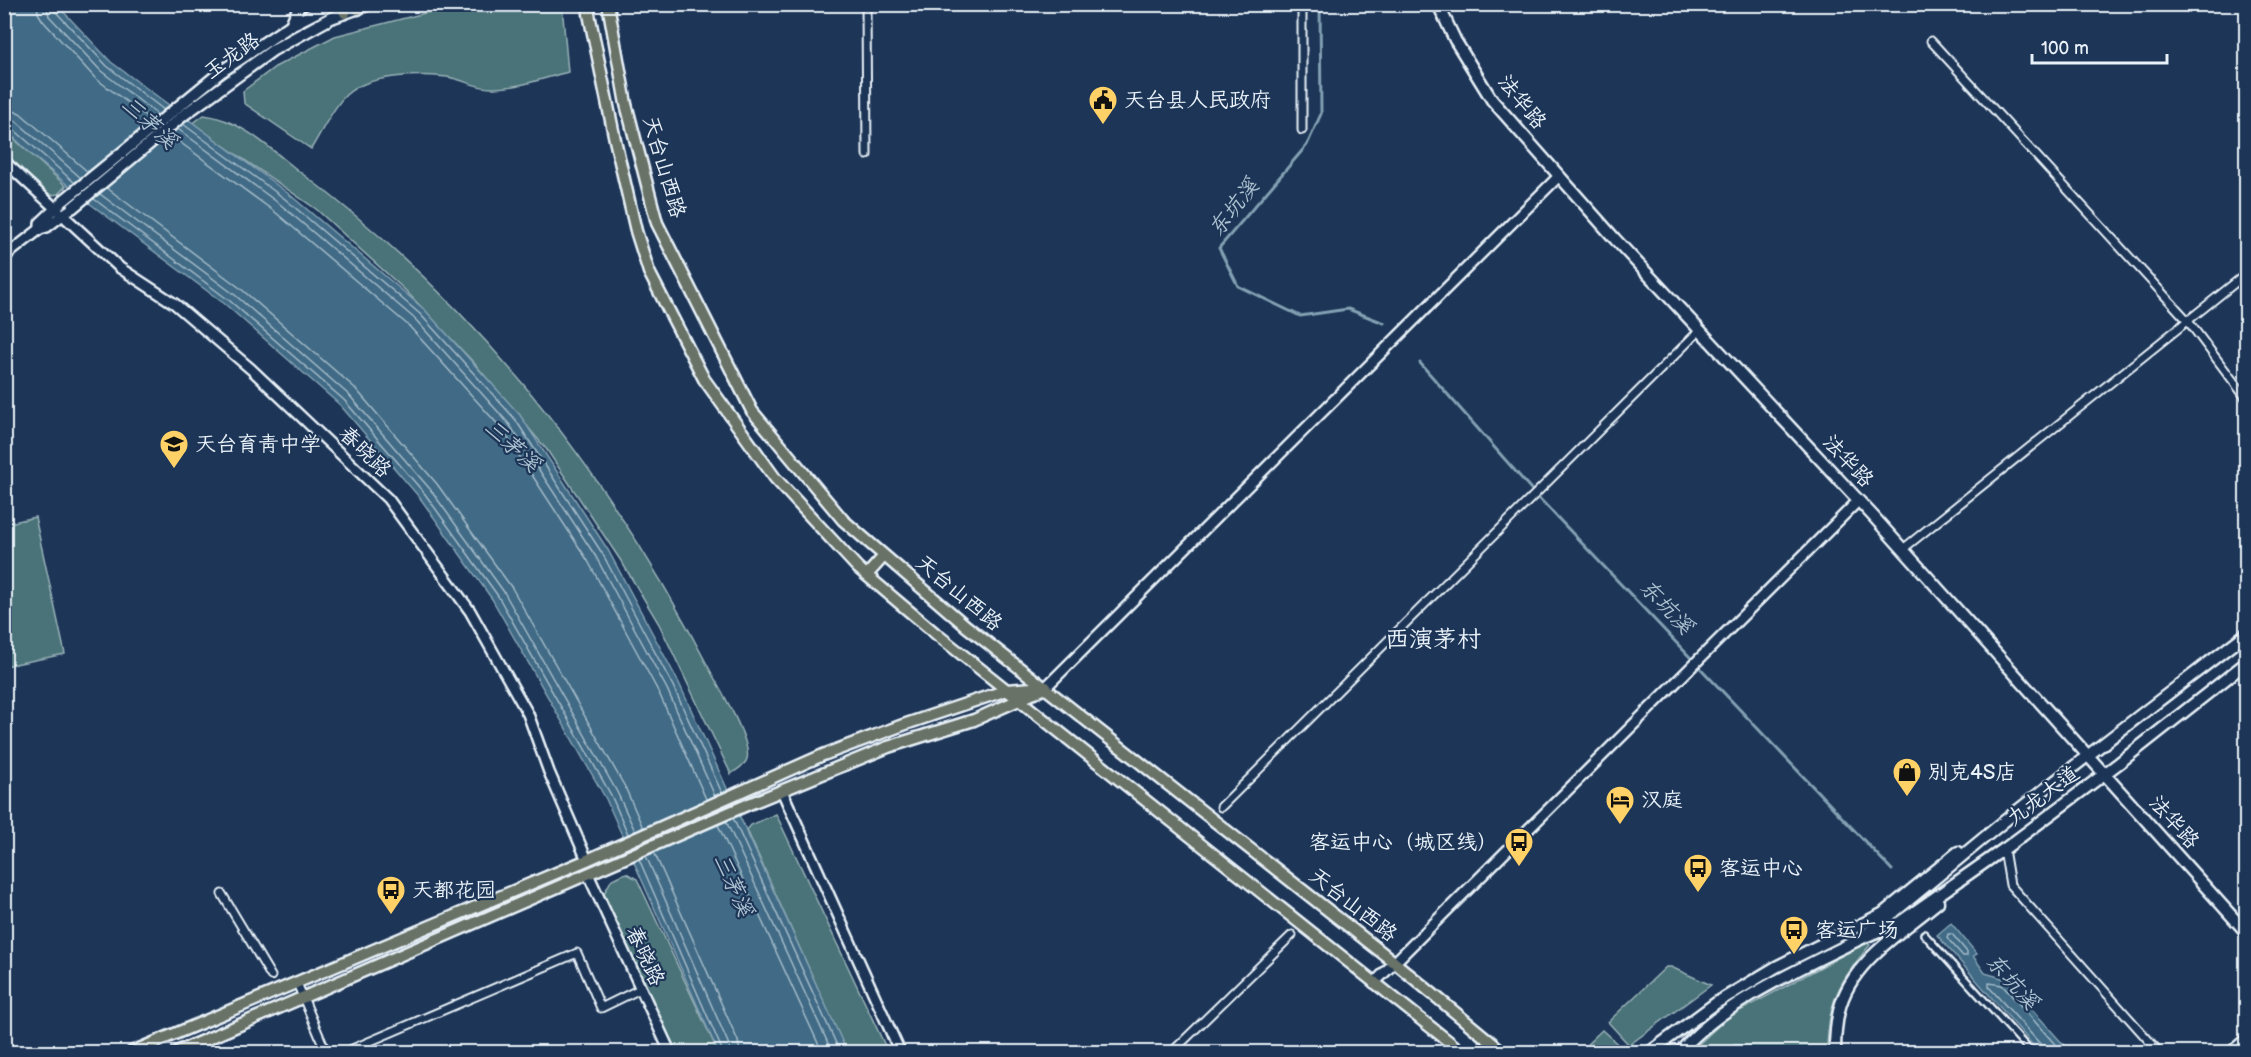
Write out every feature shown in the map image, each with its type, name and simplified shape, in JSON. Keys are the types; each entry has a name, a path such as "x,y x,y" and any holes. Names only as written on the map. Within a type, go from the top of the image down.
{"main road":[{"path":"291,25 300,4"},
{"name":"玉龙路","path":"180,111 222,71 291,25 332,4"},
{"name":"玉龙路","path":"180,111 273,50 343,9 370,4"},
{"name":"法华路","path":"1438,4 1455,40 1492,99 1559,176 1903,549 2247,932"},
{"name":"天台山西路","path":"609,6 626,104 657,223 752,411 843,520 966,626 1394,962 1503,1053"},
{"name":"天台山西路","path":"588,8 623,177 649,272 704,379 775,478 867,575 1019,700 1462,1053"},
{"path":"64,208 180,111"},
{"path":"734,422 752,411"},
{"path":"867,575 884,556"},
{"name":"九龙大道","path":"2010,816 2247,634"},
{"name":"九龙大道","path":"1835,1053 1839,1009 1851,984 1866,963 1888,942 2004,849 2105,774 2247,663"},
{"path":"132,1053 613,849 823,755 1007,690 1046,687"},
{"path":"177,1053 749,804 888,747 974,720 1046,687"},
{"path":"1860,939 2010,816"},
{"path":"1650,1053 1716,1003 1776,967 1882,914 1944,862 2010,816"},
{"path":"1680,1053 1706,1026 1731,1008 1860,939 1900,922 2004,849"},
{"path":"1735,1053 1740,1053"}],"street":[{"path":"866,4 867,155"},
{"path":"1302,4 1302,130"},
{"path":"1931,40 2188,321 2247,398"},
{"name":"春晓路","path":"4,161 64,208 120,268 175,304 251,369 388,500 470,611 528,714 549,772 587,860"},
{"path":"1046,687 1559,176"},
{"path":"4,257 40,229 40,223 64,208"},
{"path":"1903,549 2247,274"},
{"path":"1221,807 1700,330"},
{"path":"1374,983 1858,501"},
{"path":"782,791 900,1053"},
{"path":"2004,849 2010,885 2159,1053"},
{"name":"春晓路","path":"588,874 670,1053"},
{"path":"222,894 272,976"},
{"path":"1924,934 2031,1053"},
{"path":"1172,1053 1292,935"},
{"path":"345,1053 577,952 601,1008 640,989"},
{"path":"297,984 326,1053"},
{"path":"2231,1053 2247,1040"}],"green space":[{"path":"460,4 562,5 568,72 501,88 485,88 453,78 435,76 380,79 355,88 341,100 311,149 244,103 243,91 275,67 335,36"},
{"path":"204,115 230,122 255,137 365,223 425,278 482,336 534,398 584,462 672,599 728,702 745,740 747,759 740,768 731,774 659,624 623,564 547,450 475,364 406,291 316,209 192,124"},
{"path":"4,130 66,186 58,194 46,196 5,156"},
{"path":"35,517 65,654 5,666 5,524"},
{"path":"776,814 888,1052 846,1052 747,830 751,825"},
{"path":"626,873 637,879 718,1052 673,1052 603,895 612,879"},
{"path":"1867,942 1870,945 1850,970 1832,1007 1827,1052 1690,1052 1727,1018"},
{"path":"1666,967 1671,967 1711,985 1629,1045 1608,1022"},
{"path":"1602,1030 1624,1050 1620,1052 1579,1052"}],"water":[{"name":"三茅溪","path":"4,5 57,5 111,62 289,194 425,310 520,415 608,550 679,683 847,1052 718,1052 606,799 492,599 420,498 340,405 226,305 89,203 5,129"},
{"path":"1951,923 1977,954 1973,956 1985,973 2005,979 2070,1052 2039,1052 1937,935"}],"waterway":[{"name":"东坑溪","path":"1320,4 1321,114 1307,145 1219,248 1238,286 1300,316 1348,309 1384,323"},
{"name":"东坑溪","path":"1420,363 1538,497 1892,870"}],"place":[{"name":"天台县人民政府","path":"1103,126"},
{"name":"天台育青中学","path":"174,470"},
{"name":"别克4S店","path":"1907,798"},
{"name":"汉庭","path":"1620,826"},
{"name":"客运中心（城区线）","path":"1519,868"},
{"name":"客运中心","path":"1698,894"},
{"name":"天都花园","path":"391,916"},
{"name":"客运广场","path":"1794,956"}],"district":[{"name":"西演茅村","path":"1433,639"}]}
